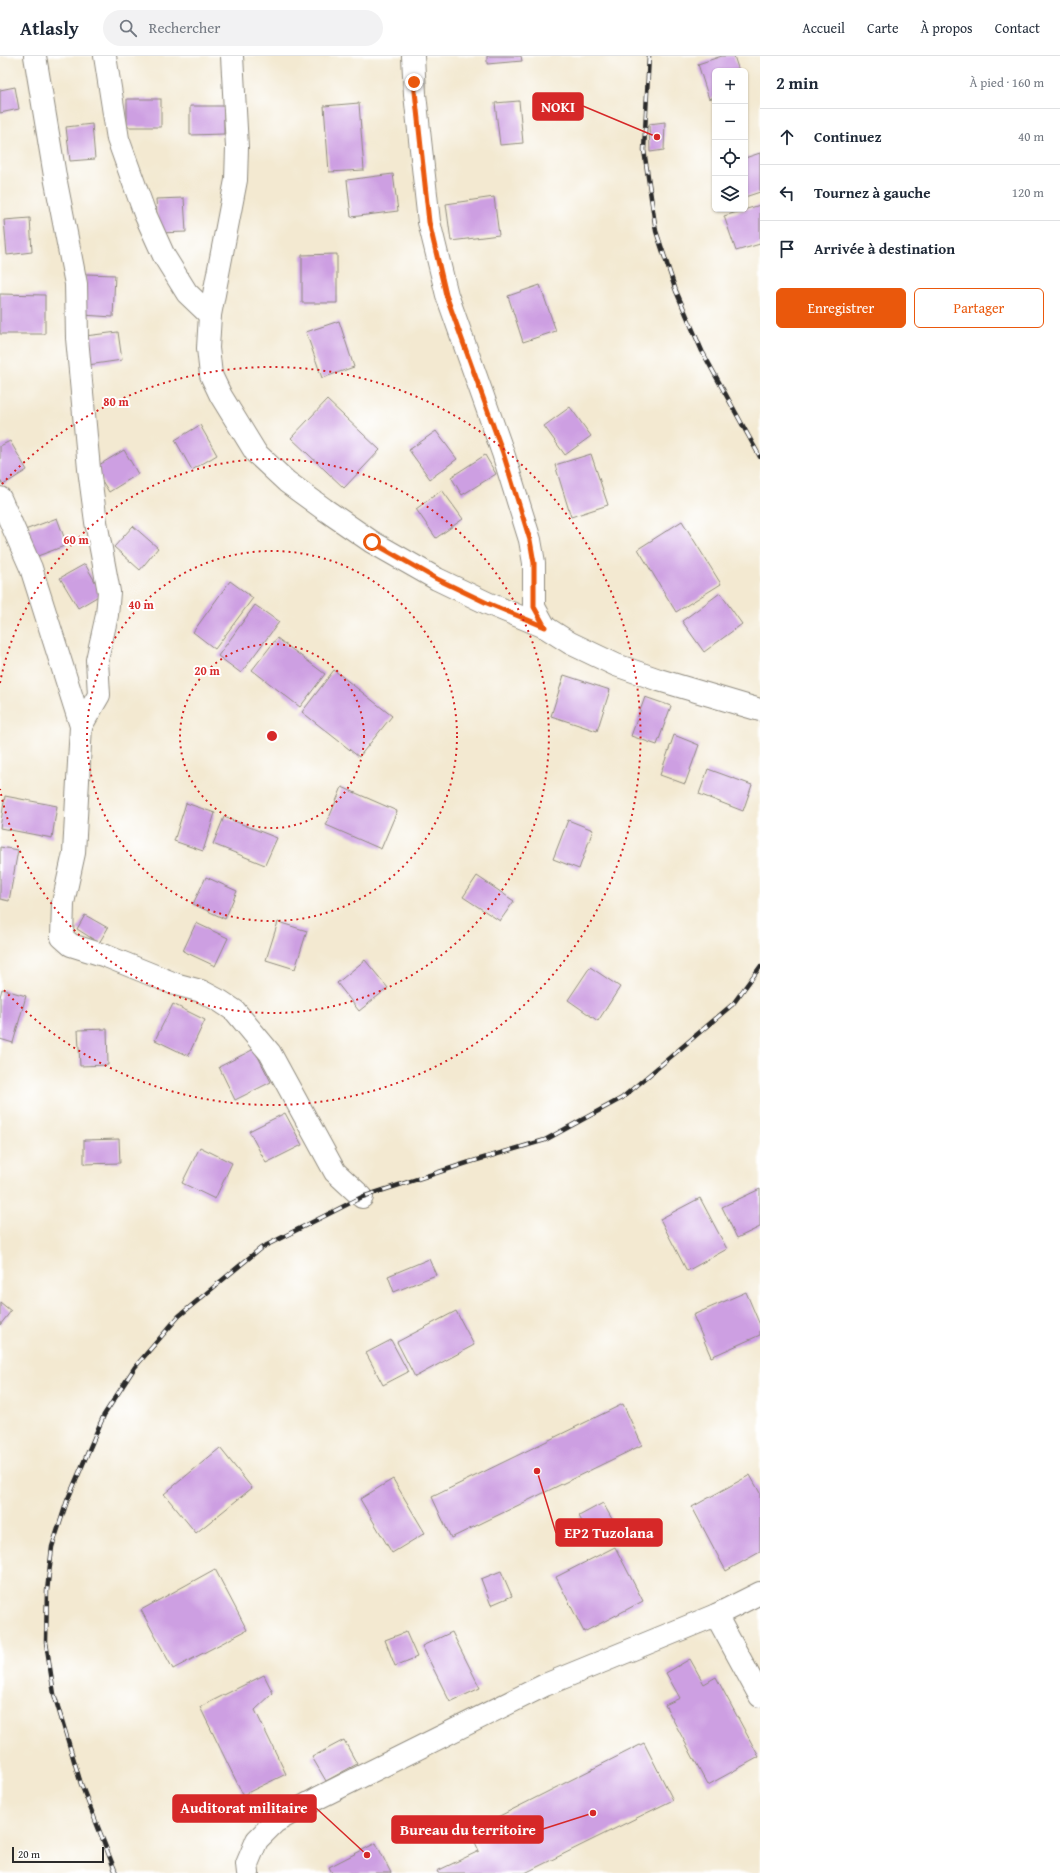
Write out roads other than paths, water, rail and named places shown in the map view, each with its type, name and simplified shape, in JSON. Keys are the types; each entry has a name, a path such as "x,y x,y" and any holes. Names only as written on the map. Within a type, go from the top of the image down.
{"street":[{"path":"35,56 56,182 76,284 77,345 89,469 96,522 109,592 97,660 99,695 81,726"},
{"path":"105,56 118,139 145,214 164,256 183,287 187,293 210,315"},
{"path":"232,56 237,148 236,180 210,315 208,348 211,375 221,396 256,453 288,482 324,509 372,542 437,579 487,603 545,627 570,643 616,665 659,680 760,710"},
{"path":"413,56 416,102 429,222 446,295 503,453 530,540 534,563 534,607 545,627"},
{"path":"0,498 31,568 81,726 74,853 63,903 62,937 72,945 106,956 175,984 201,991 236,1011 270,1053 335,1172 362,1197"},
{"path":"248,1873 247,1864 257,1840 275,1822 320,1797 545,1686 716,1616 760,1593"},
{"path":"716,1616 760,1696"}],"railway":[{"path":"649,56 644,150 656,231 676,291 702,351 760,457"},
{"path":"116,1873 81,1784 54,1694 46,1642 47,1591 52,1547 67,1501 104,1415 135,1367 179,1316 261,1248 362,1197 470,1162 545,1140 622,1098 733,1004 760,967"}],"place":[{"name":"NOKI","path":"657,137"},
{"name":"EP2 Tuzolana","path":"537,1471"},
{"name":"Bureau du territoire","path":"593,1813"},
{"name":"Auditorat militaire","path":"367,1855"}]}
